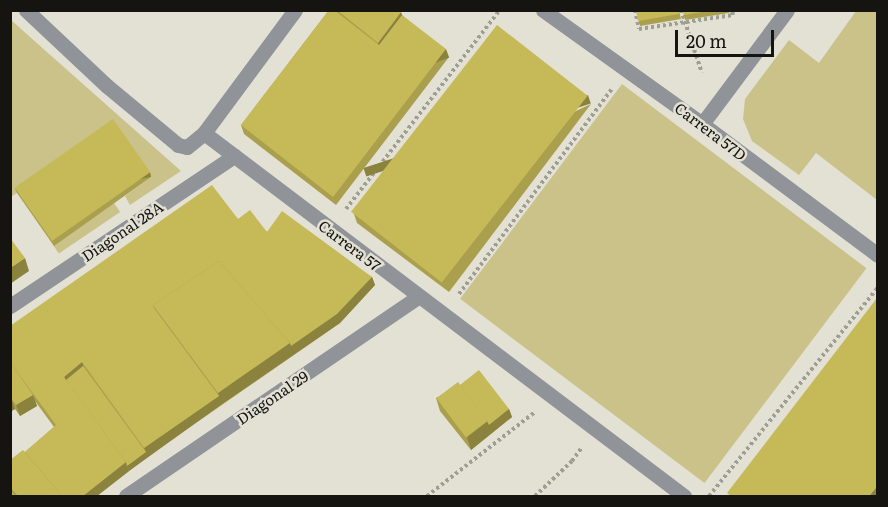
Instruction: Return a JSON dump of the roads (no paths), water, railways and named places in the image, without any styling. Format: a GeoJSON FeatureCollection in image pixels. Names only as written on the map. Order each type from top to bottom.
{"type":"FeatureCollection","features":[{"type":"Feature","properties":{"kind":"street"},"geometry":{"type":"LineString","coordinates":[[26,10],[107,86],[178,145],[187,147],[204,133],[295,10]]}},
{"type":"Feature","properties":{"kind":"street","name":"Carrera 57D"},"geometry":{"type":"LineString","coordinates":[[543,10],[627,69],[878,255]]}},
{"type":"Feature","properties":{"kind":"street"},"geometry":{"type":"LineString","coordinates":[[702,124],[787,10]]}},
{"type":"Feature","properties":{"kind":"street","name":"Carrera 57"},"geometry":{"type":"LineString","coordinates":[[204,133],[684,496]]}},
{"type":"Feature","properties":{"kind":"street","name":"Diagonal 28A"},"geometry":{"type":"LineString","coordinates":[[10,306],[234,156]]}},
{"type":"Feature","properties":{"kind":"street","name":"Diagonal 29"},"geometry":{"type":"LineString","coordinates":[[126,496],[418,297]]}}]}
